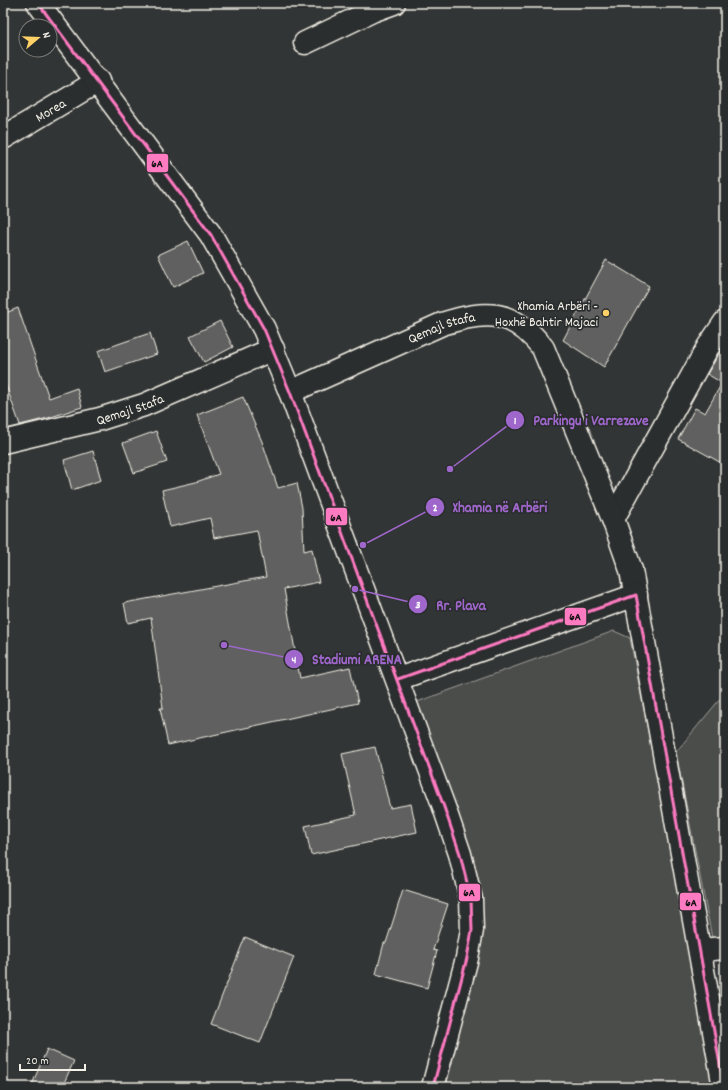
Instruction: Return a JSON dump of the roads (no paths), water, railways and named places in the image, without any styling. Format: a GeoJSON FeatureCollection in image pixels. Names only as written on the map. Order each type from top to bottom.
{"type":"FeatureCollection","features":[{"type":"Feature","properties":{"kind":"street"},"geometry":{"type":"LineString","coordinates":[[38,3],[98,81],[211,235],[253,308],[273,349],[290,392],[398,679],[460,854],[470,899],[472,930],[467,958],[433,1087]]}},
{"type":"Feature","properties":{"kind":"street"},"geometry":{"type":"LineString","coordinates":[[305,43],[372,11],[394,3]]}},
{"type":"Feature","properties":{"kind":"street","name":"Morea"},"geometry":{"type":"LineString","coordinates":[[3,138],[98,81]]}},
{"type":"Feature","properties":{"kind":"street","name":"Qemajl Stafa"},"geometry":{"type":"LineString","coordinates":[[290,392],[442,324],[465,316],[485,314],[503,316],[519,324],[533,335],[543,348],[613,519],[629,563],[724,1087]]}},
{"type":"Feature","properties":{"kind":"street"},"geometry":{"type":"LineString","coordinates":[[613,519],[708,347],[725,322]]}},
{"type":"Feature","properties":{"kind":"street","name":"Qemajl Stafa"},"geometry":{"type":"LineString","coordinates":[[3,442],[100,419],[144,405],[273,349]]}},
{"type":"Feature","properties":{"kind":"street"},"geometry":{"type":"LineString","coordinates":[[398,679],[636,595]]}},
{"type":"Feature","properties":{"kind":"street"},"geometry":{"type":"LineString","coordinates":[[700,950],[725,948]]}},
{"type":"Feature","properties":{"kind":"place","name":"Xhamia Arbëri - Hoxhë Bahtir Majaci"},"geometry":{"type":"Point","coordinates":[606,313]}},
{"type":"Feature","properties":{"kind":"place","name":"Parkingu i Varrezave"},"geometry":{"type":"Point","coordinates":[450,469]}},
{"type":"Feature","properties":{"kind":"place","name":"Xhamia në Arbëri"},"geometry":{"type":"Point","coordinates":[363,545]}},
{"type":"Feature","properties":{"kind":"place","name":"Rr. Plava"},"geometry":{"type":"Point","coordinates":[355,589]}},
{"type":"Feature","properties":{"kind":"place","name":"Stadiumi ARENA"},"geometry":{"type":"Point","coordinates":[224,645]}}]}
